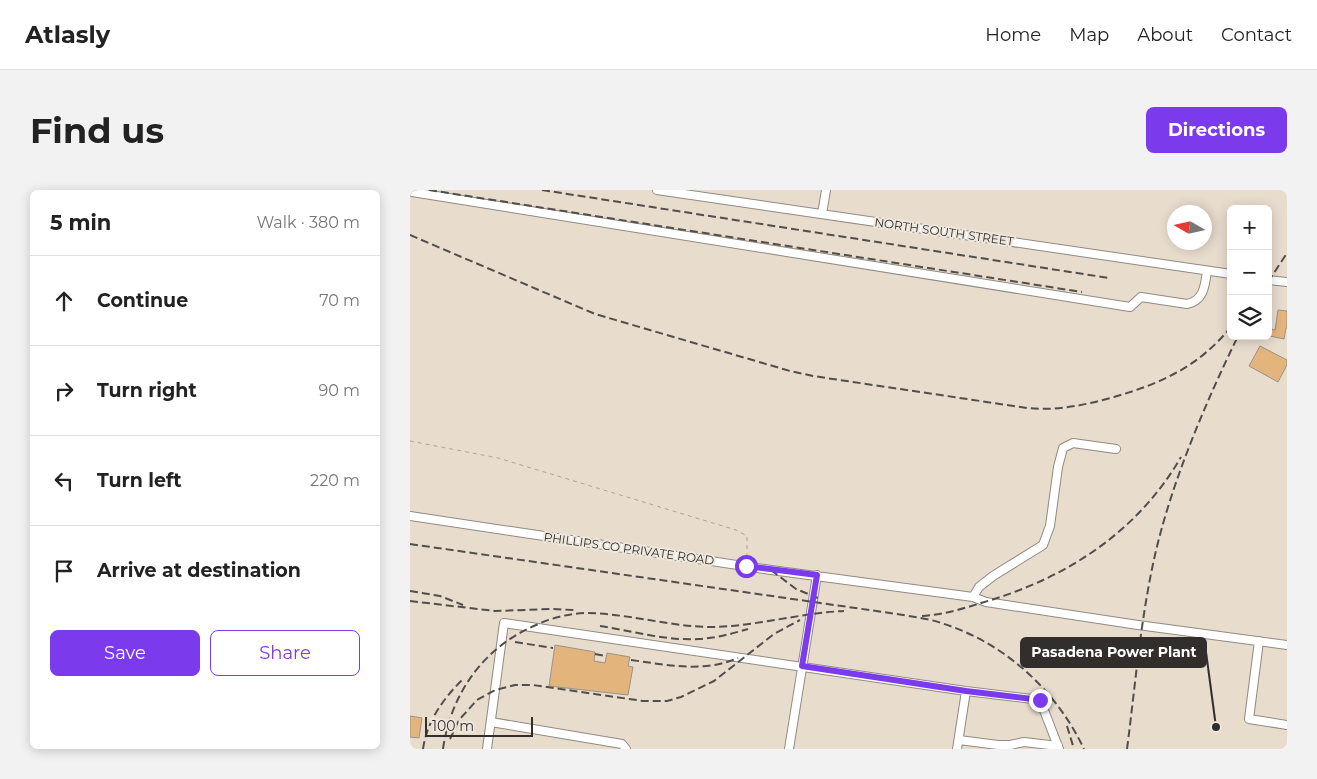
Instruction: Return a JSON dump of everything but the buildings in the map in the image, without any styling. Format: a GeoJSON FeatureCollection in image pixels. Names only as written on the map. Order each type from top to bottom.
{"type":"FeatureCollection","features":[{"type":"Feature","properties":{"kind":"street"},"geometry":{"type":"LineString","coordinates":[[413,190],[412,192],[1130,307],[1141,297],[1187,304],[1192,303],[1198,300],[1204,288],[1207,271]]}},
{"type":"Feature","properties":{"kind":"street","name":"NORTH SOUTH STREET"},"geometry":{"type":"LineString","coordinates":[[657,190],[1227,274]]}},
{"type":"Feature","properties":{"kind":"street"},"geometry":{"type":"LineString","coordinates":[[822,214],[826,190]]}},
{"type":"Feature","properties":{"kind":"street"},"geometry":{"type":"LineString","coordinates":[[1272,280],[1287,282]]}},
{"type":"Feature","properties":{"kind":"street"},"geometry":{"type":"LineString","coordinates":[[973,597],[978,587],[1043,545],[1050,526],[1058,468],[1063,448],[1073,443],[1116,449]]}},
{"type":"Feature","properties":{"kind":"street","name":"PHILLIPS CO PRIVATE ROAD"},"geometry":{"type":"LineString","coordinates":[[410,516],[746,566],[973,597],[986,602],[1287,645]]}},
{"type":"Feature","properties":{"kind":"street"},"geometry":{"type":"LineString","coordinates":[[789,749],[817,575]]}},
{"type":"Feature","properties":{"kind":"street"},"geometry":{"type":"LineString","coordinates":[[487,749],[504,623],[966,691],[1040,700],[1058,747],[1024,742],[998,745],[959,740]]}},
{"type":"Feature","properties":{"kind":"street"},"geometry":{"type":"LineString","coordinates":[[1259,641],[1248,719],[1287,725]]}},
{"type":"Feature","properties":{"kind":"street"},"geometry":{"type":"LineString","coordinates":[[957,749],[966,691]]}},
{"type":"Feature","properties":{"kind":"street"},"geometry":{"type":"LineString","coordinates":[[491,722],[622,744],[626,749]]}},
{"type":"Feature","properties":{"kind":"path"},"geometry":{"type":"LineString","coordinates":[[410,441],[498,458],[736,530],[747,536],[746,566]]}},
{"type":"Feature","properties":{"kind":"shaded area"},"geometry":{"type":"Polygon","coordinates":[[[410,190],[1287,190],[1287,749],[410,749],[410,190]]]}},
{"type":"Feature","properties":{"kind":"railway"},"geometry":{"type":"LineString","coordinates":[[429,190],[1082,292]]}},
{"type":"Feature","properties":{"kind":"railway"},"geometry":{"type":"LineString","coordinates":[[542,190],[1109,278]]}},
{"type":"Feature","properties":{"kind":"railway"},"geometry":{"type":"LineString","coordinates":[[410,235],[595,314],[790,371],[1027,408],[1050,409],[1082,405],[1148,386],[1192,363],[1206,353],[1227,331]]}},
{"type":"Feature","properties":{"kind":"railway"},"geometry":{"type":"LineString","coordinates":[[1272,276],[1287,253]]}},
{"type":"Feature","properties":{"kind":"railway"},"geometry":{"type":"LineString","coordinates":[[1127,749],[1145,610],[1160,535],[1168,506],[1200,419],[1236,340]]}},
{"type":"Feature","properties":{"kind":"railway"},"geometry":{"type":"LineString","coordinates":[[922,616],[959,609],[1012,593],[1042,581],[1070,566],[1121,530],[1163,484],[1181,457]]}},
{"type":"Feature","properties":{"kind":"railway"},"geometry":{"type":"LineString","coordinates":[[410,544],[931,620],[956,628],[979,639],[1001,652],[1022,668],[1057,705],[1072,726],[1084,749]]}},
{"type":"Feature","properties":{"kind":"railway"},"geometry":{"type":"LineString","coordinates":[[771,570],[796,589],[818,598]]}},
{"type":"Feature","properties":{"kind":"railway"},"geometry":{"type":"LineString","coordinates":[[410,591],[440,596],[463,605]]}},
{"type":"Feature","properties":{"kind":"railway"},"geometry":{"type":"LineString","coordinates":[[410,601],[495,611],[574,610]]}},
{"type":"Feature","properties":{"kind":"railway"},"geometry":{"type":"LineString","coordinates":[[443,749],[447,728],[454,709],[462,691],[473,674],[486,659],[517,634],[547,620],[584,613],[708,627],[742,625],[810,614],[844,611]]}},
{"type":"Feature","properties":{"kind":"railway"},"geometry":{"type":"LineString","coordinates":[[450,739],[459,720],[477,700],[495,690],[515,685],[533,685],[643,701],[667,701],[681,697],[714,681],[774,634],[800,620]]}},
{"type":"Feature","properties":{"kind":"railway"},"geometry":{"type":"LineString","coordinates":[[600,626],[662,637],[687,639],[717,637],[748,629]]}},
{"type":"Feature","properties":{"kind":"railway"},"geometry":{"type":"LineString","coordinates":[[515,642],[553,648]]}},
{"type":"Feature","properties":{"kind":"railway"},"geometry":{"type":"LineString","coordinates":[[595,654],[606,656]]}},
{"type":"Feature","properties":{"kind":"railway"},"geometry":{"type":"LineString","coordinates":[[631,660],[672,666],[699,667],[725,663],[738,658]]}},
{"type":"Feature","properties":{"kind":"railway"},"geometry":{"type":"LineString","coordinates":[[423,749],[428,729],[437,711],[463,679]]}},
{"type":"Feature","properties":{"kind":"railway"},"geometry":{"type":"LineString","coordinates":[[1067,726],[1074,749]]}},
{"type":"Feature","properties":{"kind":"place","name":"Pasadena Power Plant"},"geometry":{"type":"Point","coordinates":[1216,727]}},
{"type":"Feature","properties":{"kind":"route"},"geometry":{"type":"LineString","coordinates":[[746,566],[817,575],[802,666],[966,691],[1040,700]]}}]}
